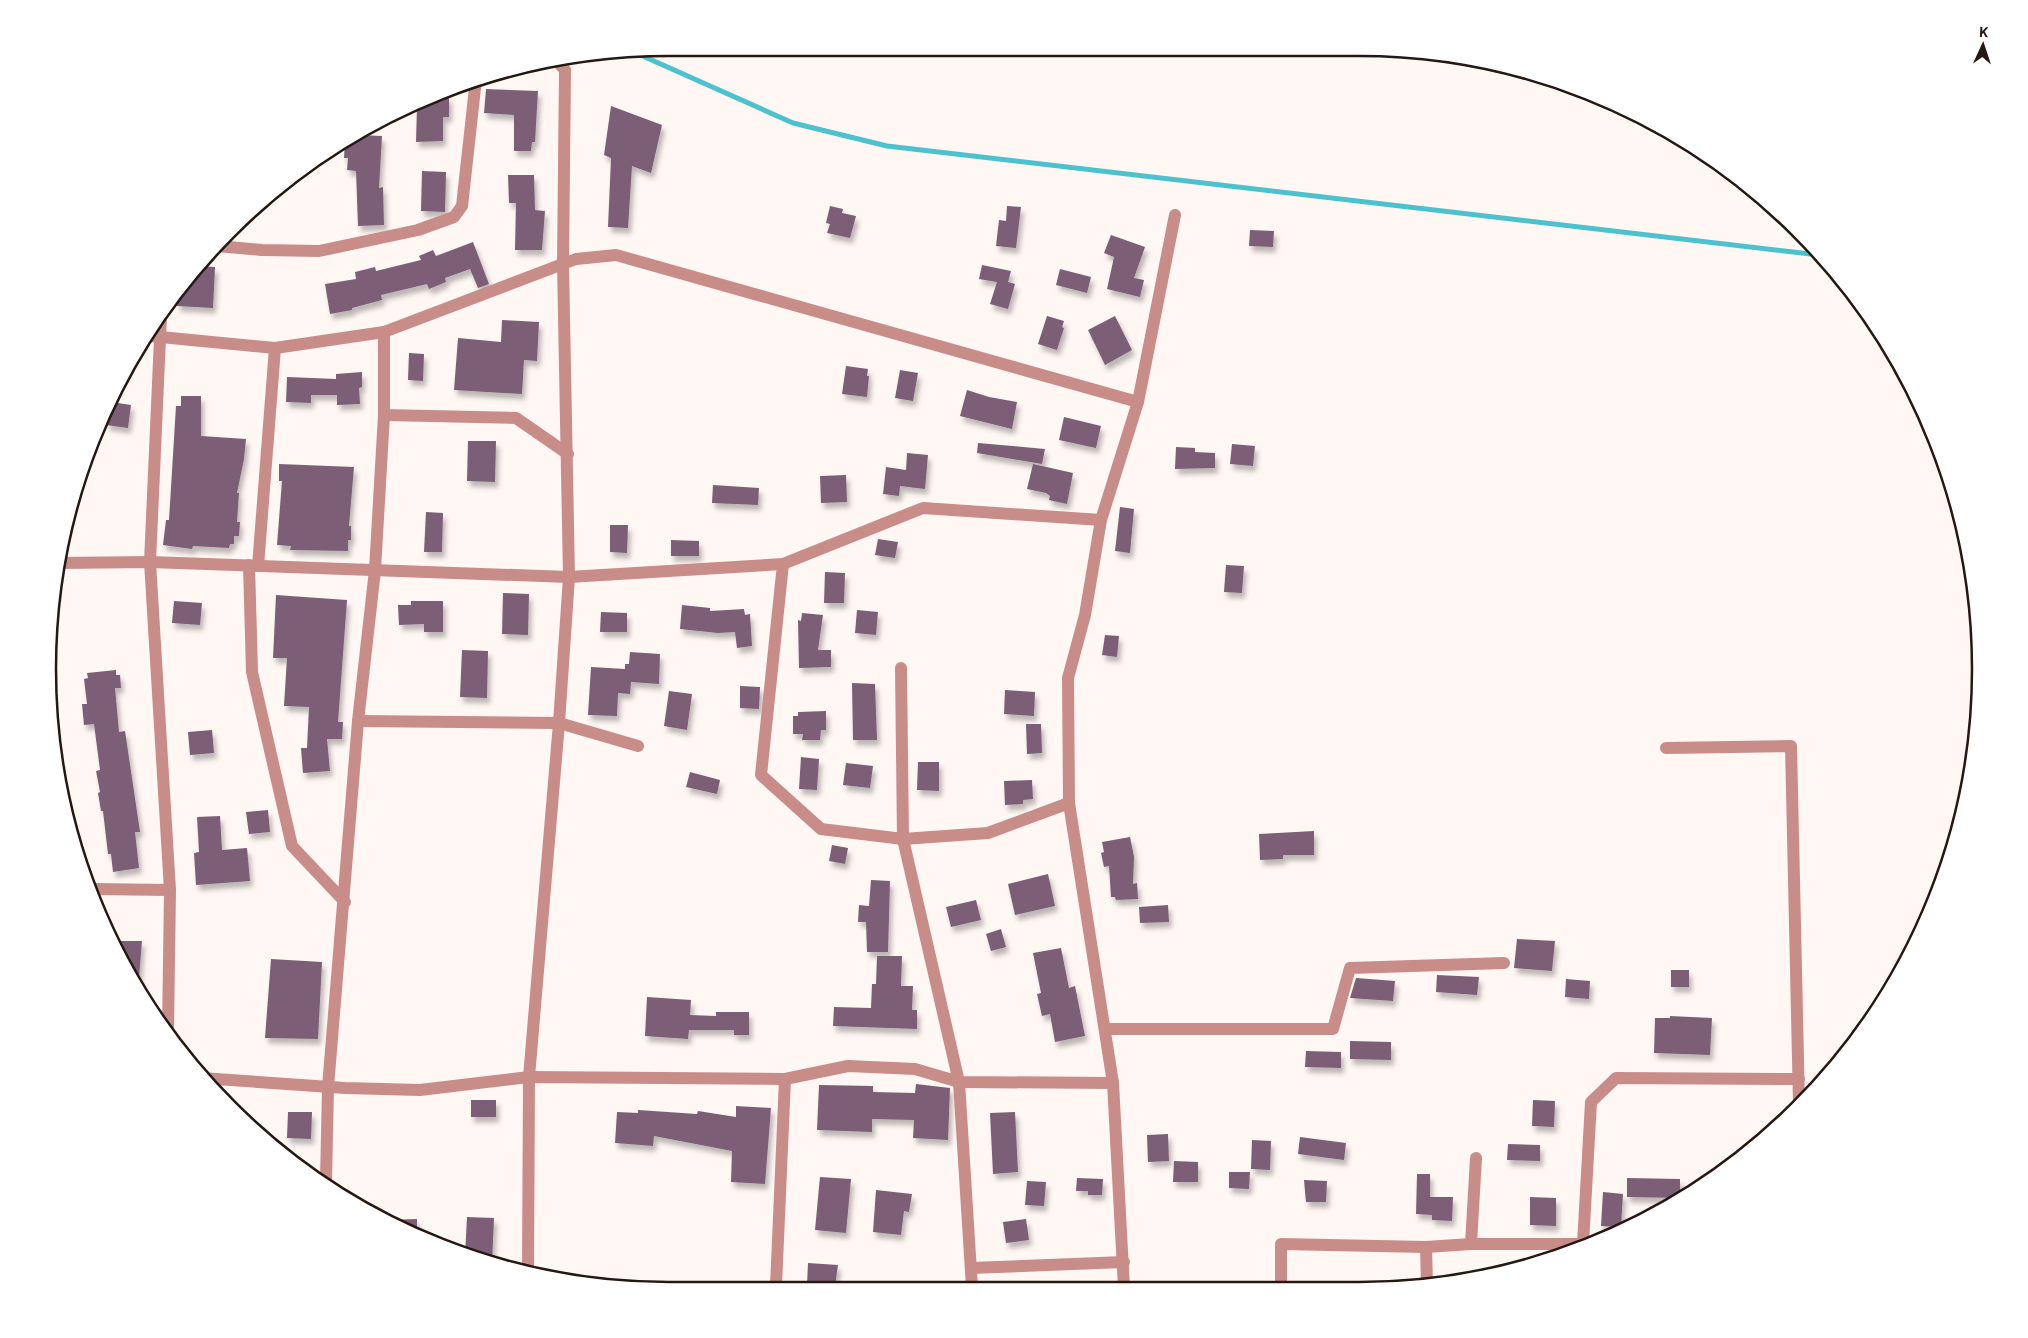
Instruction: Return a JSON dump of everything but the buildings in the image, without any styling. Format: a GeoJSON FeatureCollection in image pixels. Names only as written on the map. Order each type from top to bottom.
{"type":"FeatureCollection","features":[{"type":"Feature","properties":{"kind":"street"},"geometry":{"type":"LineString","coordinates":[[528,1265],[529,1077],[559,723],[569,577],[563,264],[565,70],[561,66]]}},
{"type":"Feature","properties":{"kind":"street"},"geometry":{"type":"LineString","coordinates":[[226,247],[319,252],[418,230],[454,217],[462,206],[475,88]]}},
{"type":"Feature","properties":{"kind":"street"},"geometry":{"type":"LineString","coordinates":[[1124,1282],[1114,1083],[1069,803],[1068,678],[1084,615],[1101,520],[1138,402],[1175,215]]}},
{"type":"Feature","properties":{"kind":"street"},"geometry":{"type":"LineString","coordinates":[[168,1021],[170,890],[150,562],[155,337],[275,348],[384,332],[576,259],[616,256],[1138,402]]}},
{"type":"Feature","properties":{"kind":"street"},"geometry":{"type":"LineString","coordinates":[[326,1176],[328,1087],[345,902],[358,721],[375,570],[384,415],[384,332]]}},
{"type":"Feature","properties":{"kind":"street"},"geometry":{"type":"LineString","coordinates":[[275,348],[254,565],[252,672],[292,846],[345,902]]}},
{"type":"Feature","properties":{"kind":"street"},"geometry":{"type":"LineString","coordinates":[[384,415],[516,418],[568,454]]}},
{"type":"Feature","properties":{"kind":"street"},"geometry":{"type":"LineString","coordinates":[[66,563],[150,562],[569,577],[783,564],[924,508],[1101,520]]}},
{"type":"Feature","properties":{"kind":"street"},"geometry":{"type":"LineString","coordinates":[[783,564],[761,775],[820,829],[903,840],[988,833],[1069,803]]}},
{"type":"Feature","properties":{"kind":"street"},"geometry":{"type":"LineString","coordinates":[[902,668],[903,840],[959,1082],[972,1282]]}},
{"type":"Feature","properties":{"kind":"street"},"geometry":{"type":"LineString","coordinates":[[358,721],[559,723],[638,746]]}},
{"type":"Feature","properties":{"kind":"street"},"geometry":{"type":"LineString","coordinates":[[1666,748],[1791,746],[1799,1095]]}},
{"type":"Feature","properties":{"kind":"street"},"geometry":{"type":"LineString","coordinates":[[98,889],[170,890]]}},
{"type":"Feature","properties":{"kind":"street"},"geometry":{"type":"LineString","coordinates":[[1105,1029],[1333,1029],[1350,968],[1504,963]]}},
{"type":"Feature","properties":{"kind":"street"},"geometry":{"type":"LineString","coordinates":[[214,1079],[328,1087],[420,1090],[529,1077],[785,1079],[848,1066],[916,1069],[959,1082],[1114,1083]]}},
{"type":"Feature","properties":{"kind":"street"},"geometry":{"type":"LineString","coordinates":[[1585,1238],[1591,1102],[1616,1078],[1799,1079]]}},
{"type":"Feature","properties":{"kind":"street"},"geometry":{"type":"LineString","coordinates":[[776,1282],[785,1079]]}},
{"type":"Feature","properties":{"kind":"street"},"geometry":{"type":"LineString","coordinates":[[1471,1244],[1476,1158]]}},
{"type":"Feature","properties":{"kind":"street"},"geometry":{"type":"LineString","coordinates":[[1281,1282],[1280,1244],[1426,1247],[1471,1244],[1569,1244]]}},
{"type":"Feature","properties":{"kind":"street"},"geometry":{"type":"LineString","coordinates":[[1426,1247],[1427,1278]]}},
{"type":"Feature","properties":{"kind":"street"},"geometry":{"type":"LineString","coordinates":[[971,1268],[1124,1262]]}},
{"type":"Feature","properties":{"kind":"waterway"},"geometry":{"type":"LineString","coordinates":[[645,57],[793,123],[887,146],[1809,254]]}}]}
